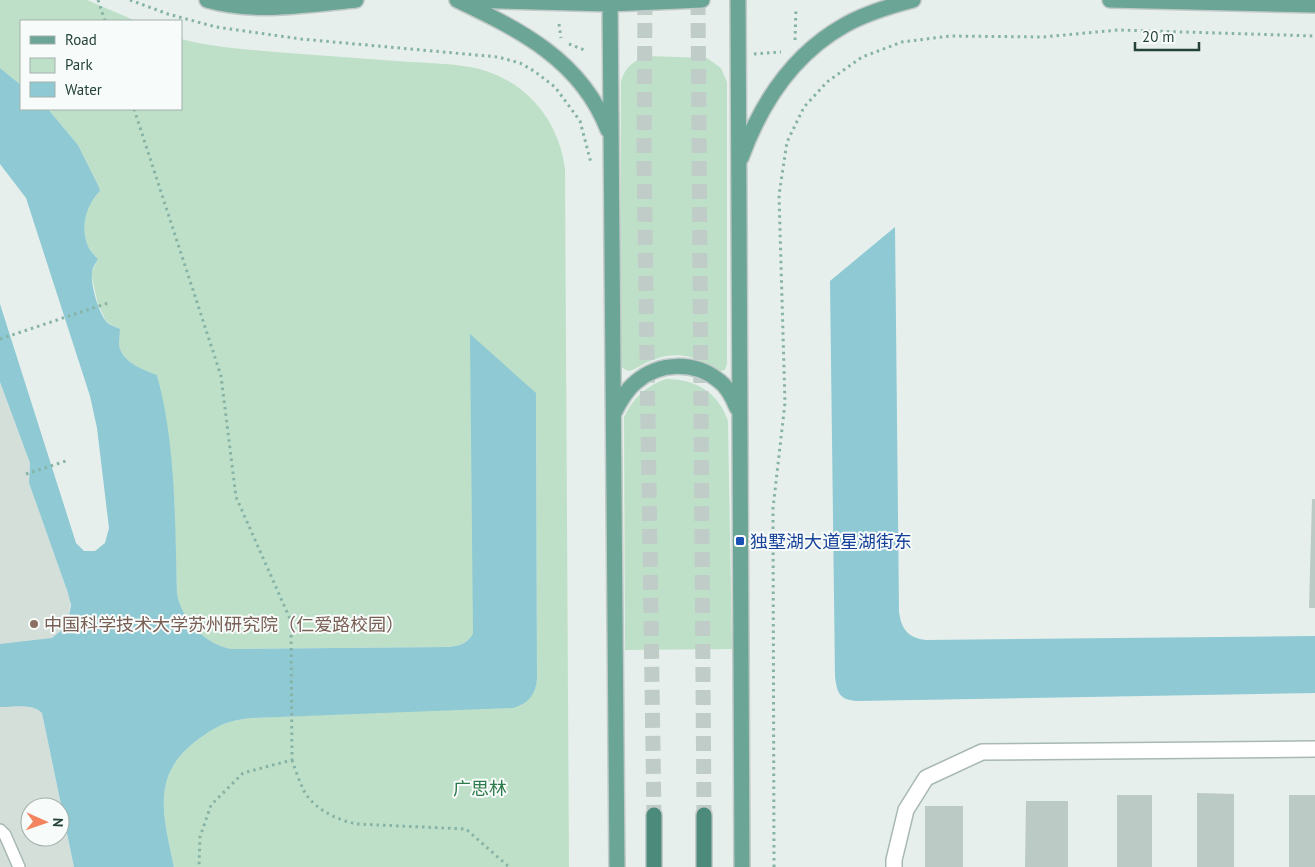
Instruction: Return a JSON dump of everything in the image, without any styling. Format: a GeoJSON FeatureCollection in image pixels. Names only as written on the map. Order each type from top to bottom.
{"type":"FeatureCollection","features":[{"type":"Feature","properties":{"kind":"highway"},"geometry":{"type":"LineString","coordinates":[[654,815],[654,867]]}},
{"type":"Feature","properties":{"kind":"highway"},"geometry":{"type":"LineString","coordinates":[[704,815],[704,867]]}},
{"type":"Feature","properties":{"kind":"main road"},"geometry":{"type":"LineString","coordinates":[[207,0],[236,6],[291,7],[356,0]]}},
{"type":"Feature","properties":{"kind":"main road"},"geometry":{"type":"LineString","coordinates":[[456,0],[505,23],[551,53],[568,67],[585,88],[601,113],[611,143]]}},
{"type":"Feature","properties":{"kind":"main road"},"geometry":{"type":"LineString","coordinates":[[468,0],[610,2],[702,0]]}},
{"type":"Feature","properties":{"kind":"main road"},"geometry":{"type":"LineString","coordinates":[[738,0],[737,169],[742,867]]}},
{"type":"Feature","properties":{"kind":"main road"},"geometry":{"type":"LineString","coordinates":[[737,169],[751,132],[764,106],[776,87],[801,58],[846,24],[877,10],[913,0]]}},
{"type":"Feature","properties":{"kind":"main road"},"geometry":{"type":"LineString","coordinates":[[1110,0],[1315,5]]}},
{"type":"Feature","properties":{"kind":"main road"},"geometry":{"type":"LineString","coordinates":[[610,2],[617,867]]}},
{"type":"Feature","properties":{"kind":"main road"},"geometry":{"type":"LineString","coordinates":[[613,413],[623,395],[636,382],[652,372],[670,366],[685,366],[703,371],[719,380],[731,395],[739,412]]}},
{"type":"Feature","properties":{"kind":"street"},"geometry":{"type":"LineString","coordinates":[[894,867],[906,810],[926,778],[982,752],[1315,749]]}},
{"type":"Feature","properties":{"kind":"lane"},"geometry":{"type":"LineString","coordinates":[[0,830],[5,835],[19,867]]}},
{"type":"Feature","properties":{"kind":"path"},"geometry":{"type":"LineString","coordinates":[[98,0],[105,20]]}},
{"type":"Feature","properties":{"kind":"path"},"geometry":{"type":"LineString","coordinates":[[130,0],[168,14],[216,27],[301,39],[498,57],[520,63],[555,87],[580,121],[592,172]]}},
{"type":"Feature","properties":{"kind":"path"},"geometry":{"type":"LineString","coordinates":[[795,43],[796,8]]}},
{"type":"Feature","properties":{"kind":"path"},"geometry":{"type":"LineString","coordinates":[[559,24],[561,41],[587,50]]}},
{"type":"Feature","properties":{"kind":"path"},"geometry":{"type":"LineString","coordinates":[[774,867],[773,508],[784,403],[779,195],[787,142],[804,107],[827,82],[862,57],[902,42],[950,36],[1043,37],[1118,30],[1315,36]]}},
{"type":"Feature","properties":{"kind":"path"},"geometry":{"type":"LineString","coordinates":[[752,54],[786,52]]}},
{"type":"Feature","properties":{"kind":"path"},"geometry":{"type":"LineString","coordinates":[[134,110],[221,376],[236,497],[291,622],[292,760],[304,791],[322,810],[343,821],[357,824],[466,829],[509,867]]}},
{"type":"Feature","properties":{"kind":"path"},"geometry":{"type":"LineString","coordinates":[[0,339],[62,320],[108,303]]}},
{"type":"Feature","properties":{"kind":"path"},"geometry":{"type":"LineString","coordinates":[[26,474],[66,461]]}},
{"type":"Feature","properties":{"kind":"path"},"geometry":{"type":"LineString","coordinates":[[199,867],[200,837],[211,805],[243,773],[292,760]]}},
{"type":"Feature","properties":{"kind":"shaded area","name":"中国科学技术大学苏州研究院（仁爱路校园）"},"geometry":{"type":"Polygon","coordinates":[[[0,382],[30,463],[29,483],[70,598],[69,622],[43,718],[59,797],[20,797],[20,847],[70,847],[74,867],[0,867],[0,382]]]}},
{"type":"Feature","properties":{"kind":"green space"},"geometry":{"type":"Polygon","coordinates":[[[0,0],[87,0],[134,20],[20,20],[20,84],[0,68],[0,0]]]}},
{"type":"Feature","properties":{"kind":"green space","name":"广思林"},"geometry":{"type":"Polygon","coordinates":[[[182,39],[239,49],[452,65],[483,70],[499,76],[528,95],[549,121],[562,152],[565,169],[569,867],[174,867],[164,812],[164,795],[167,779],[174,764],[186,750],[215,728],[232,721],[252,718],[520,706],[527,701],[532,694],[537,679],[536,393],[473,633],[466,642],[448,647],[231,649],[212,642],[189,622],[177,594],[174,496],[161,392],[157,376],[134,365],[124,356],[119,345],[120,329],[106,321],[98,304],[91,274],[98,259],[88,246],[85,224],[91,203],[100,191],[78,145],[49,110],[182,110],[182,39]]]}},
{"type":"Feature","properties":{"kind":"green space"},"geometry":{"type":"Polygon","coordinates":[[[648,56],[707,58],[721,68],[727,82],[727,364],[725,370],[720,371],[694,358],[678,355],[647,362],[628,371],[621,367],[620,364],[621,81],[631,65],[648,56]]]}},
{"type":"Feature","properties":{"kind":"green space"},"geometry":{"type":"Polygon","coordinates":[[[666,379],[687,381],[704,389],[718,402],[728,421],[732,649],[625,650],[624,417],[641,393],[652,385],[666,379]]]}},
{"type":"Feature","properties":{"kind":"water"},"geometry":{"type":"Polygon","coordinates":[[[0,68],[20,84],[20,110],[49,110],[78,145],[99,187],[100,191],[91,203],[85,224],[88,246],[98,259],[92,271],[94,292],[106,321],[120,329],[119,345],[124,356],[146,371],[157,375],[168,428],[171,456],[175,512],[177,594],[189,622],[212,642],[221,646],[231,649],[448,647],[459,645],[469,640],[473,633],[470,334],[536,393],[537,679],[535,689],[530,698],[523,704],[513,708],[252,718],[226,723],[203,736],[186,750],[174,764],[167,779],[164,795],[164,812],[174,867],[74,867],[70,847],[70,797],[59,797],[42,713],[28,707],[0,707],[0,644],[52,638],[67,626],[71,605],[29,483],[30,463],[0,382],[0,304],[76,543],[84,551],[95,551],[105,543],[109,528],[97,428],[90,396],[26,198],[0,164],[0,68]]]}},
{"type":"Feature","properties":{"kind":"water"},"geometry":{"type":"Polygon","coordinates":[[[895,227],[899,611],[906,631],[914,637],[926,640],[1315,636],[1315,693],[856,701],[842,697],[838,691],[835,676],[830,281],[895,227]]]}},
{"type":"Feature","properties":{"kind":"building"},"geometry":{"type":"Polygon","coordinates":[[[1312,499],[1315,499],[1315,608],[1309,608],[1312,499]]]}},
{"type":"Feature","properties":{"kind":"building"},"geometry":{"type":"Polygon","coordinates":[[[1197,793],[1234,794],[1234,867],[1197,867],[1197,793]]]}},
{"type":"Feature","properties":{"kind":"building"},"geometry":{"type":"Polygon","coordinates":[[[1117,795],[1152,795],[1152,867],[1117,867],[1117,795]]]}},
{"type":"Feature","properties":{"kind":"building"},"geometry":{"type":"Polygon","coordinates":[[[1289,795],[1315,795],[1315,867],[1289,867],[1289,795]]]}},
{"type":"Feature","properties":{"kind":"building"},"geometry":{"type":"Polygon","coordinates":[[[1026,801],[1068,801],[1068,867],[1025,867],[1026,801]]]}},
{"type":"Feature","properties":{"kind":"building"},"geometry":{"type":"Polygon","coordinates":[[[925,806],[963,806],[963,867],[925,867],[925,806]]]}},
{"type":"Feature","properties":{"kind":"tunnel"},"geometry":{"type":"LineString","coordinates":[[645,0],[644,159],[654,815]]}},
{"type":"Feature","properties":{"kind":"tunnel"},"geometry":{"type":"LineString","coordinates":[[698,0],[704,815]]}},
{"type":"Feature","properties":{"kind":"place","name":"独墅湖大道星湖街东"},"geometry":{"type":"Point","coordinates":[740,541]}},
{"type":"Feature","properties":{"kind":"place","name":"中国科学技术大学苏州研究院（仁爱路校园）"},"geometry":{"type":"Point","coordinates":[34,624]}}]}
